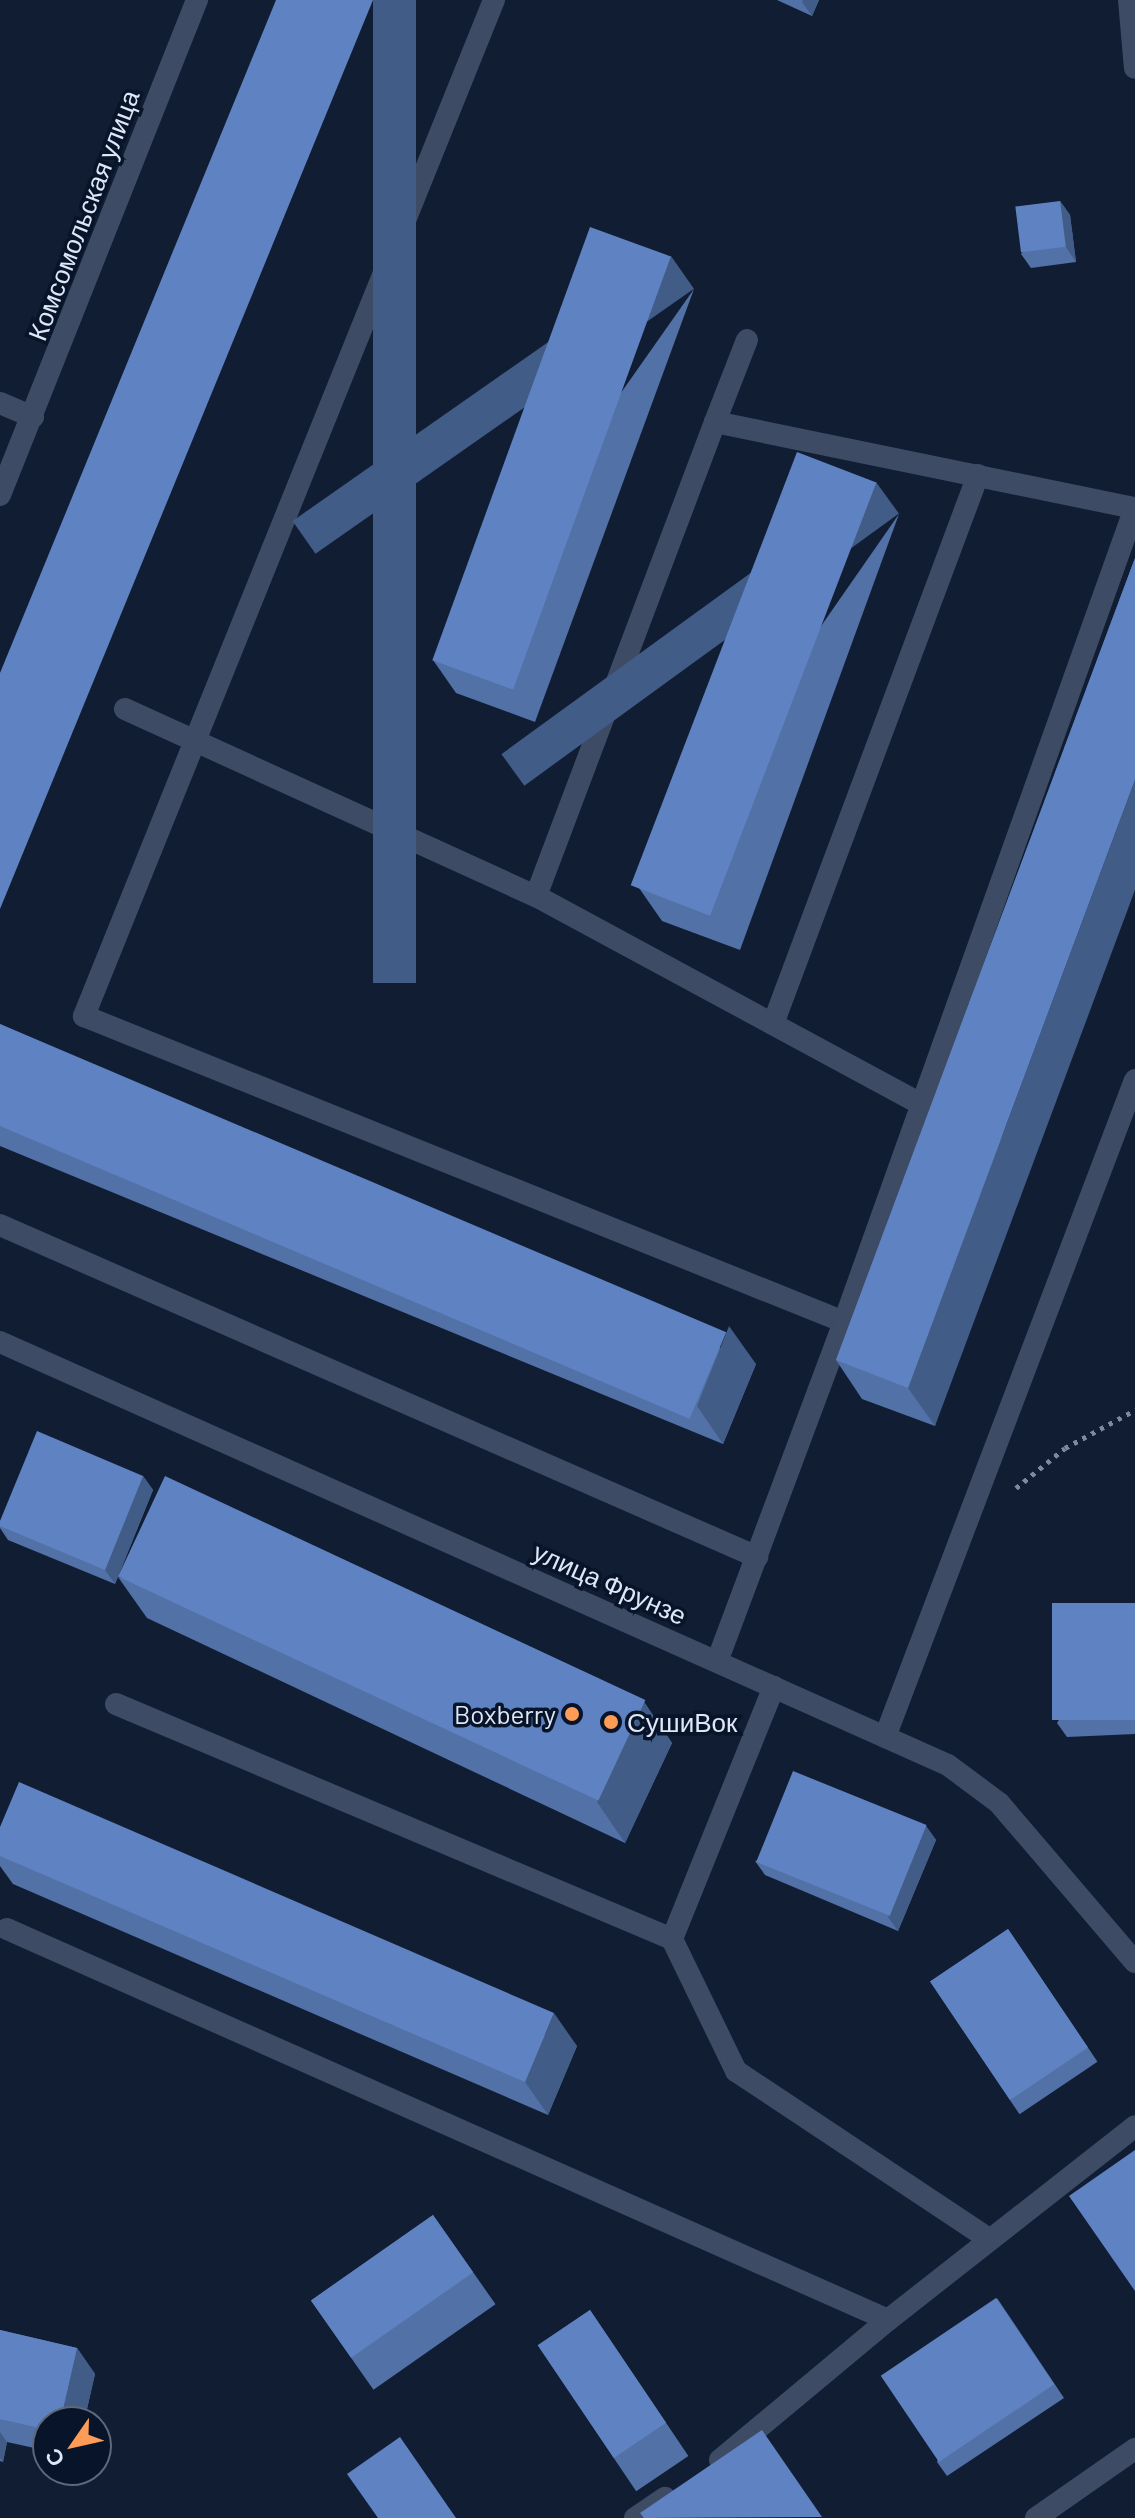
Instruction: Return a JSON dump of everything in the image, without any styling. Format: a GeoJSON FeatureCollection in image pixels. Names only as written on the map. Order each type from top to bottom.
{"type":"FeatureCollection","features":[{"type":"Feature","properties":{"kind":"street","name":"Комсомольская улица"},"geometry":{"type":"LineString","coordinates":[[0,495],[197,0]]}},
{"type":"Feature","properties":{"kind":"street"},"geometry":{"type":"LineString","coordinates":[[494,0],[84,1016],[844,1322]]}},
{"type":"Feature","properties":{"kind":"street"},"geometry":{"type":"LineString","coordinates":[[1129,0],[1135,68]]}},
{"type":"Feature","properties":{"kind":"street"},"geometry":{"type":"LineString","coordinates":[[536,896],[747,340]]}},
{"type":"Feature","properties":{"kind":"street"},"geometry":{"type":"LineString","coordinates":[[0,403],[33,417]]}},
{"type":"Feature","properties":{"kind":"street"},"geometry":{"type":"LineString","coordinates":[[715,422],[1135,508],[844,1322],[717,1661]]}},
{"type":"Feature","properties":{"kind":"street"},"geometry":{"type":"LineString","coordinates":[[773,1024],[978,475]]}},
{"type":"Feature","properties":{"kind":"street"},"geometry":{"type":"LineString","coordinates":[[125,709],[197,738],[536,896],[922,1105]]}},
{"type":"Feature","properties":{"kind":"street"},"geometry":{"type":"LineString","coordinates":[[885,1737],[1135,1080]]}},
{"type":"Feature","properties":{"kind":"street"},"geometry":{"type":"LineString","coordinates":[[0,1225],[757,1557]]}},
{"type":"Feature","properties":{"kind":"street","name":"улица Фрунзе"},"geometry":{"type":"LineString","coordinates":[[0,1342],[948,1765],[999,1803],[1135,1962]]}},
{"type":"Feature","properties":{"kind":"street"},"geometry":{"type":"LineString","coordinates":[[672,1939],[774,1687]]}},
{"type":"Feature","properties":{"kind":"street"},"geometry":{"type":"LineString","coordinates":[[116,1704],[672,1939],[736,2071],[990,2240]]}},
{"type":"Feature","properties":{"kind":"street"},"geometry":{"type":"LineString","coordinates":[[7,1929],[888,2320]]}},
{"type":"Feature","properties":{"kind":"street"},"geometry":{"type":"LineString","coordinates":[[635,2518],[694,2477],[1135,2126]]}},
{"type":"Feature","properties":{"kind":"street"},"geometry":{"type":"LineString","coordinates":[[1036,2518],[1135,2449]]}},
{"type":"Feature","properties":{"kind":"path"},"geometry":{"type":"LineString","coordinates":[[1007,1494],[1065,1448],[1135,1410]]}},
{"type":"Feature","properties":{"kind":"building"},"geometry":{"type":"Polygon","coordinates":[[[276,0],[373,0],[0,909],[0,673],[276,0]]]}},
{"type":"Feature","properties":{"kind":"building"},"geometry":{"type":"Polygon","coordinates":[[[1060,201],[1066,247],[1021,252],[1015,206],[1060,201]]]}},
{"type":"Feature","properties":{"kind":"building"},"geometry":{"type":"Polygon","coordinates":[[[590,227],[671,256],[513,690],[432,660],[590,227]]]}},
{"type":"Feature","properties":{"kind":"building"},"geometry":{"type":"Polygon","coordinates":[[[797,452],[876,482],[710,916],[631,885],[797,452]]]}},
{"type":"Feature","properties":{"kind":"building"},"geometry":{"type":"Polygon","coordinates":[[[1135,558],[1135,780],[908,1388],[836,1360],[1135,558]]]}},
{"type":"Feature","properties":{"kind":"building"},"geometry":{"type":"Polygon","coordinates":[[[0,1024],[726,1332],[690,1419],[0,1126],[0,1024]]]}},
{"type":"Feature","properties":{"kind":"building"},"geometry":{"type":"Polygon","coordinates":[[[37,1431],[143,1476],[105,1570],[0,1526],[37,1431]]]}},
{"type":"Feature","properties":{"kind":"building"},"geometry":{"type":"Polygon","coordinates":[[[165,1476],[645,1700],[598,1801],[118,1577],[165,1476]]]}},
{"type":"Feature","properties":{"kind":"building"},"geometry":{"type":"Polygon","coordinates":[[[1052,1603],[1135,1603],[1135,1720],[1052,1720],[1052,1603]]]}},
{"type":"Feature","properties":{"kind":"building"},"geometry":{"type":"Polygon","coordinates":[[[793,1771],[927,1825],[890,1916],[756,1862],[793,1771]]]}},
{"type":"Feature","properties":{"kind":"building"},"geometry":{"type":"Polygon","coordinates":[[[19,1782],[554,2013],[525,2082],[0,1856],[0,1827],[19,1782]]]}},
{"type":"Feature","properties":{"kind":"building"},"geometry":{"type":"Polygon","coordinates":[[[1008,1929],[1088,2048],[1010,2100],[930,1982],[1008,1929]]]}},
{"type":"Feature","properties":{"kind":"building"},"geometry":{"type":"Polygon","coordinates":[[[1135,2150],[1135,2291],[1069,2196],[1135,2150]]]}},
{"type":"Feature","properties":{"kind":"building"},"geometry":{"type":"Polygon","coordinates":[[[433,2215],[473,2272],[351,2358],[311,2300],[433,2215]]]}},
{"type":"Feature","properties":{"kind":"building"},"geometry":{"type":"Polygon","coordinates":[[[996,2298],[1054,2384],[939,2462],[881,2376],[996,2298]]]}},
{"type":"Feature","properties":{"kind":"building"},"geometry":{"type":"Polygon","coordinates":[[[590,2310],[666,2423],[614,2458],[538,2345],[590,2310]]]}},
{"type":"Feature","properties":{"kind":"building"},"geometry":{"type":"Polygon","coordinates":[[[0,2330],[77,2348],[64,2406],[32,2406],[32,2426],[0,2419],[0,2330]]]}},
{"type":"Feature","properties":{"kind":"building"},"geometry":{"type":"Polygon","coordinates":[[[762,2430],[822,2517],[644,2518],[640,2513],[762,2430]]]}},
{"type":"Feature","properties":{"kind":"building"},"geometry":{"type":"Polygon","coordinates":[[[400,2437],[456,2518],[378,2518],[347,2474],[400,2437]]]}},
{"type":"Feature","properties":{"kind":"place","name":"Boxberry"},"geometry":{"type":"Point","coordinates":[572,1714]}},
{"type":"Feature","properties":{"kind":"place","name":"СушиВок"},"geometry":{"type":"Point","coordinates":[611,1722]}}]}
